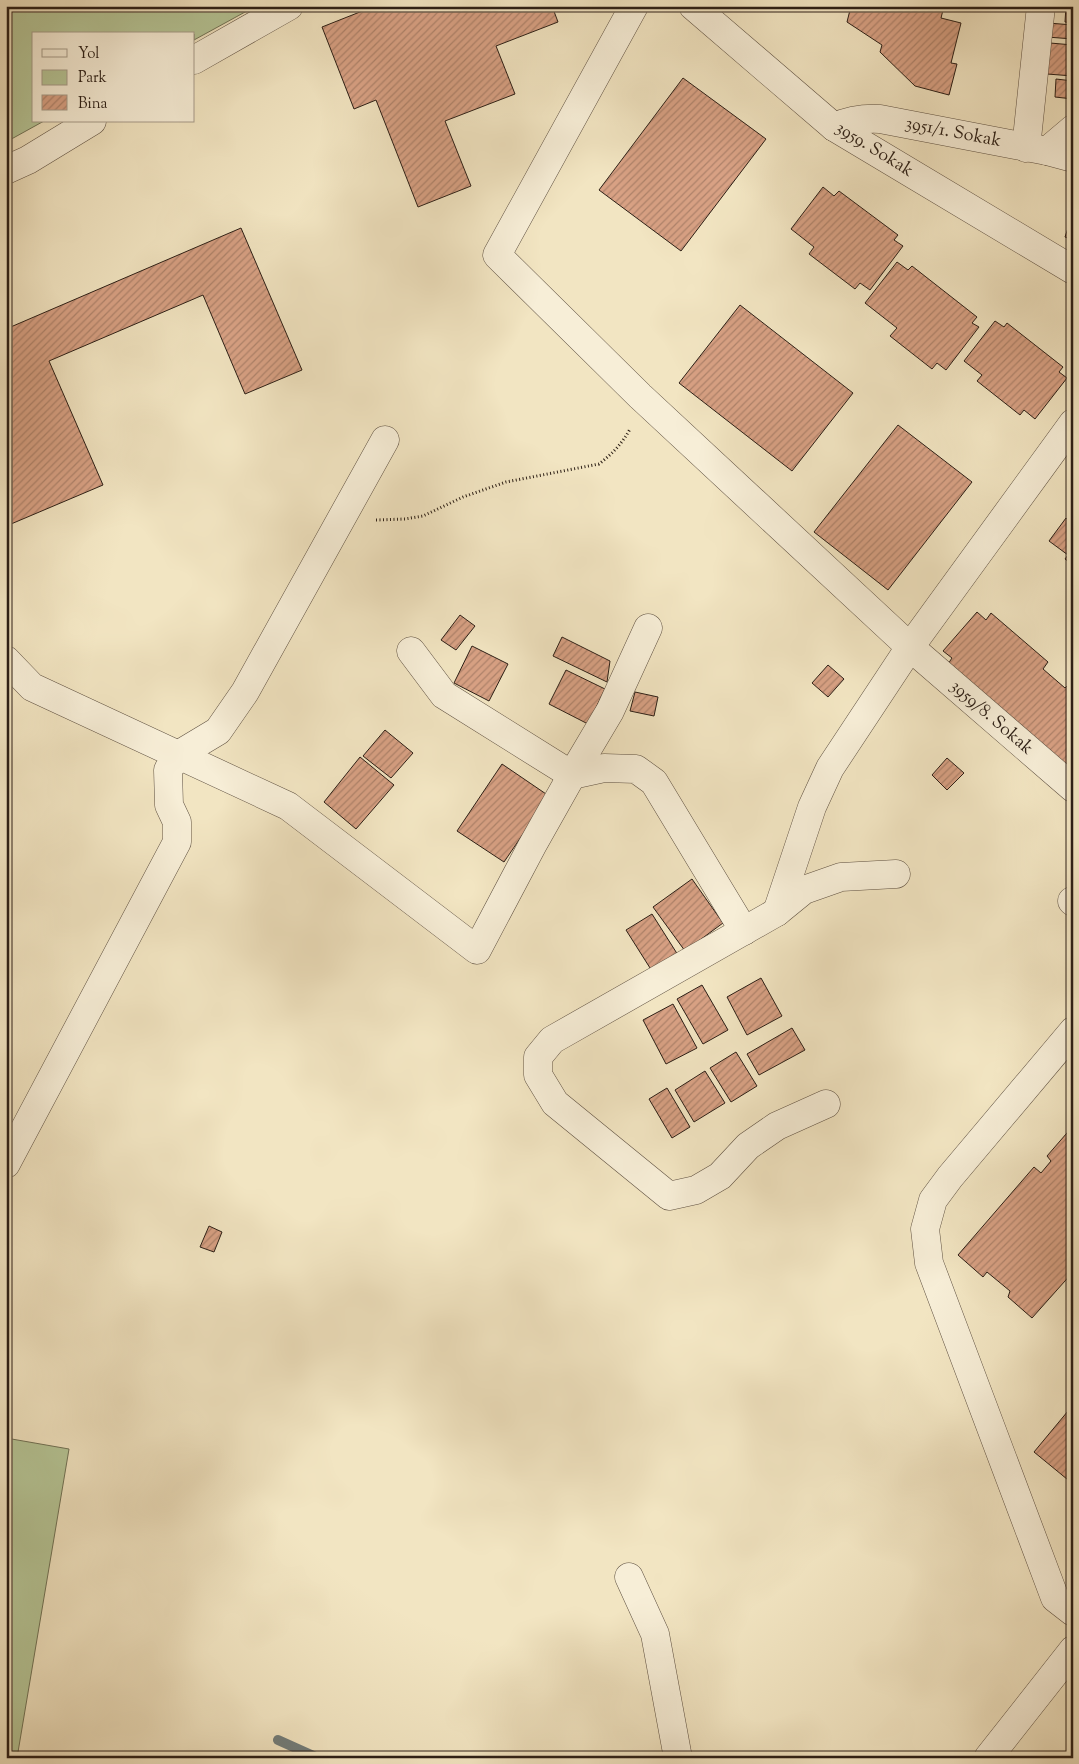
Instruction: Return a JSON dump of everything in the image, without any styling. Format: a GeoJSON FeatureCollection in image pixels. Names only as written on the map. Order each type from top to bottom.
{"type":"FeatureCollection","features":[{"type":"Feature","properties":{"kind":"street"},"geometry":{"type":"LineString","coordinates":[[195,59],[289,6]]}},
{"type":"Feature","properties":{"kind":"street","name":"3959/8. Sokak"},"geometry":{"type":"LineString","coordinates":[[634,6],[497,255],[640,396],[910,647],[1073,788]]}},
{"type":"Feature","properties":{"kind":"street","name":"3959. Sokak"},"geometry":{"type":"LineString","coordinates":[[693,6],[834,127],[1073,270]]}},
{"type":"Feature","properties":{"kind":"street"},"geometry":{"type":"LineString","coordinates":[[1041,6],[1049,152]]}},
{"type":"Feature","properties":{"kind":"street","name":"3951/1. Sokak"},"geometry":{"type":"LineString","coordinates":[[834,127],[848,121],[863,118],[880,119],[1049,152]]}},
{"type":"Feature","properties":{"kind":"street"},"geometry":{"type":"LineString","coordinates":[[6,170],[28,160],[90,122]]}},
{"type":"Feature","properties":{"kind":"street"},"geometry":{"type":"LineString","coordinates":[[1049,152],[1073,129]]}},
{"type":"Feature","properties":{"kind":"street"},"geometry":{"type":"LineString","coordinates":[[777,912],[812,807],[830,768],[910,647],[1073,423]]}},
{"type":"Feature","properties":{"kind":"street"},"geometry":{"type":"LineString","coordinates":[[6,1164],[177,842],[177,822],[169,805],[168,770],[178,755],[218,731],[245,692],[341,516],[385,440]]}},
{"type":"Feature","properties":{"kind":"street"},"geometry":{"type":"LineString","coordinates":[[6,660],[32,688],[288,806],[477,950],[532,846],[610,711],[648,628]]}},
{"type":"Feature","properties":{"kind":"street"},"geometry":{"type":"LineString","coordinates":[[411,651],[444,695],[572,775],[604,768],[636,769],[654,782],[744,931]]}},
{"type":"Feature","properties":{"kind":"street"},"geometry":{"type":"LineString","coordinates":[[826,1104],[777,1126],[748,1146],[720,1176],[696,1190],[669,1196],[555,1102],[538,1075],[538,1057],[552,1040],[777,912],[804,890],[841,877],[896,874]]}},
{"type":"Feature","properties":{"kind":"street"},"geometry":{"type":"LineString","coordinates":[[1073,1032],[950,1177],[934,1200],[925,1229],[929,1264],[1055,1598],[1073,1612]]}},
{"type":"Feature","properties":{"kind":"street"},"geometry":{"type":"LineString","coordinates":[[629,1577],[656,1634],[678,1758]]}},
{"type":"Feature","properties":{"kind":"street"},"geometry":{"type":"LineString","coordinates":[[988,1758],[1073,1650]]}},
{"type":"Feature","properties":{"kind":"path"},"geometry":{"type":"LineString","coordinates":[[341,516],[364,520],[388,521],[423,516],[463,497],[506,482],[600,464],[612,454],[628,433],[633,423],[640,396]]}},
{"type":"Feature","properties":{"kind":"green space"},"geometry":{"type":"Polygon","coordinates":[[[6,6],[256,6],[195,39],[195,32],[32,32],[32,122],[42,122],[6,142],[6,6]]]}},
{"type":"Feature","properties":{"kind":"green space"},"geometry":{"type":"Polygon","coordinates":[[[6,1438],[69,1449],[17,1758],[6,1758],[6,1438]]]}},
{"type":"Feature","properties":{"kind":"building"},"geometry":{"type":"Polygon","coordinates":[[[375,6],[552,6],[558,22],[496,46],[515,94],[445,121],[471,186],[418,207],[376,100],[354,109],[322,27],[375,6]]]}},
{"type":"Feature","properties":{"kind":"building"},"geometry":{"type":"Polygon","coordinates":[[[851,6],[944,6],[941,18],[961,23],[951,63],[957,64],[949,95],[915,86],[880,52],[882,45],[847,22],[851,6]]]}},
{"type":"Feature","properties":{"kind":"building"},"geometry":{"type":"Polygon","coordinates":[[[1066,6],[1073,6],[1073,23],[1065,22],[1066,6]]]}},
{"type":"Feature","properties":{"kind":"building"},"geometry":{"type":"Polygon","coordinates":[[[1048,23],[1073,25],[1073,39],[1047,37],[1048,23]]]}},
{"type":"Feature","properties":{"kind":"building"},"geometry":{"type":"Polygon","coordinates":[[[1050,43],[1073,45],[1073,76],[1047,74],[1050,43]]]}},
{"type":"Feature","properties":{"kind":"building"},"geometry":{"type":"Polygon","coordinates":[[[683,78],[766,139],[681,251],[599,190],[683,78]]]}},
{"type":"Feature","properties":{"kind":"building"},"geometry":{"type":"Polygon","coordinates":[[[1056,79],[1073,81],[1073,99],[1055,97],[1056,79]]]}},
{"type":"Feature","properties":{"kind":"building"},"geometry":{"type":"Polygon","coordinates":[[[823,187],[834,196],[839,191],[898,235],[894,240],[903,246],[870,290],[860,283],[855,289],[809,254],[814,247],[791,229],[823,187]]]}},
{"type":"Feature","properties":{"kind":"building"},"geometry":{"type":"Polygon","coordinates":[[[1073,213],[1073,240],[1065,237],[1073,213]]]}},
{"type":"Feature","properties":{"kind":"building"},"geometry":{"type":"Polygon","coordinates":[[[241,228],[302,370],[245,394],[203,295],[49,361],[103,485],[11,524],[6,512],[6,329],[241,228]]]}},
{"type":"Feature","properties":{"kind":"building"},"geometry":{"type":"Polygon","coordinates":[[[897,262],[908,270],[912,266],[977,317],[972,323],[979,327],[946,370],[937,363],[932,369],[890,336],[897,328],[865,303],[897,262]]]}},
{"type":"Feature","properties":{"kind":"building"},"geometry":{"type":"Polygon","coordinates":[[[740,305],[853,393],[792,471],[679,383],[740,305]]]}},
{"type":"Feature","properties":{"kind":"building"},"geometry":{"type":"Polygon","coordinates":[[[995,321],[1004,327],[1007,323],[1063,367],[1059,372],[1067,378],[1035,419],[1024,410],[1020,415],[977,381],[982,375],[964,361],[995,321]]]}},
{"type":"Feature","properties":{"kind":"building"},"geometry":{"type":"Polygon","coordinates":[[[898,425],[972,482],[888,590],[814,532],[898,425]]]}},
{"type":"Feature","properties":{"kind":"building"},"geometry":{"type":"Polygon","coordinates":[[[1073,514],[1073,565],[1065,559],[1068,555],[1049,541],[1066,518],[1068,520],[1073,514]]]}},
{"type":"Feature","properties":{"kind":"building"},"geometry":{"type":"Polygon","coordinates":[[[977,612],[986,620],[991,613],[1048,662],[1043,669],[1065,688],[1071,682],[1073,683],[1073,770],[948,664],[952,658],[943,651],[977,612]]]}},
{"type":"Feature","properties":{"kind":"building"},"geometry":{"type":"Polygon","coordinates":[[[460,615],[475,626],[456,650],[441,640],[460,615]]]}},
{"type":"Feature","properties":{"kind":"building"},"geometry":{"type":"Polygon","coordinates":[[[562,637],[610,661],[607,682],[553,656],[562,637]]]}},
{"type":"Feature","properties":{"kind":"building"},"geometry":{"type":"Polygon","coordinates":[[[472,646],[508,664],[489,701],[454,683],[472,646]]]}},
{"type":"Feature","properties":{"kind":"building"},"geometry":{"type":"Polygon","coordinates":[[[828,665],[844,679],[828,697],[812,683],[828,665]]]}},
{"type":"Feature","properties":{"kind":"building"},"geometry":{"type":"Polygon","coordinates":[[[566,670],[605,689],[588,724],[549,704],[566,670]]]}},
{"type":"Feature","properties":{"kind":"building"},"geometry":{"type":"Polygon","coordinates":[[[635,692],[658,697],[654,716],[630,711],[635,692]]]}},
{"type":"Feature","properties":{"kind":"building"},"geometry":{"type":"Polygon","coordinates":[[[385,730],[413,753],[391,778],[363,756],[385,730]]]}},
{"type":"Feature","properties":{"kind":"building"},"geometry":{"type":"Polygon","coordinates":[[[360,757],[394,785],[356,829],[324,802],[360,757]]]}},
{"type":"Feature","properties":{"kind":"building"},"geometry":{"type":"Polygon","coordinates":[[[947,758],[964,773],[947,790],[932,775],[947,758]]]}},
{"type":"Feature","properties":{"kind":"building"},"geometry":{"type":"Polygon","coordinates":[[[502,764],[549,796],[504,862],[457,831],[502,764]]]}},
{"type":"Feature","properties":{"kind":"building"},"geometry":{"type":"Polygon","coordinates":[[[692,879],[723,923],[685,951],[653,907],[692,879]]]}},
{"type":"Feature","properties":{"kind":"building"},"geometry":{"type":"Polygon","coordinates":[[[652,914],[683,963],[657,979],[626,930],[652,914]]]}},
{"type":"Feature","properties":{"kind":"building"},"geometry":{"type":"Polygon","coordinates":[[[761,978],[782,1016],[747,1035],[727,997],[761,978]]]}},
{"type":"Feature","properties":{"kind":"building"},"geometry":{"type":"Polygon","coordinates":[[[702,985],[728,1030],[703,1044],[677,999],[702,985]]]}},
{"type":"Feature","properties":{"kind":"building"},"geometry":{"type":"Polygon","coordinates":[[[673,1004],[697,1048],[666,1064],[643,1020],[673,1004]]]}},
{"type":"Feature","properties":{"kind":"building"},"geometry":{"type":"Polygon","coordinates":[[[792,1028],[805,1050],[759,1075],[747,1054],[792,1028]]]}},
{"type":"Feature","properties":{"kind":"building"},"geometry":{"type":"Polygon","coordinates":[[[736,1052],[757,1086],[731,1102],[710,1068],[736,1052]]]}},
{"type":"Feature","properties":{"kind":"building"},"geometry":{"type":"Polygon","coordinates":[[[705,1071],[725,1103],[694,1122],[675,1090],[705,1071]]]}},
{"type":"Feature","properties":{"kind":"building"},"geometry":{"type":"Polygon","coordinates":[[[667,1088],[690,1127],[672,1138],[649,1099],[667,1088]]]}},
{"type":"Feature","properties":{"kind":"building"},"geometry":{"type":"Polygon","coordinates":[[[1073,1126],[1073,1272],[1032,1318],[1008,1297],[1010,1291],[987,1272],[983,1277],[958,1255],[1034,1167],[1041,1173],[1051,1161],[1047,1156],[1073,1126]]]}},
{"type":"Feature","properties":{"kind":"building"},"geometry":{"type":"Polygon","coordinates":[[[209,1226],[222,1232],[214,1252],[200,1247],[209,1226]]]}},
{"type":"Feature","properties":{"kind":"building"},"geometry":{"type":"Polygon","coordinates":[[[1073,1405],[1073,1484],[1034,1452],[1073,1405]]]}},
{"type":"Feature","properties":{"kind":"waterway"},"geometry":{"type":"LineString","coordinates":[[278,1740],[318,1758]]}}]}
